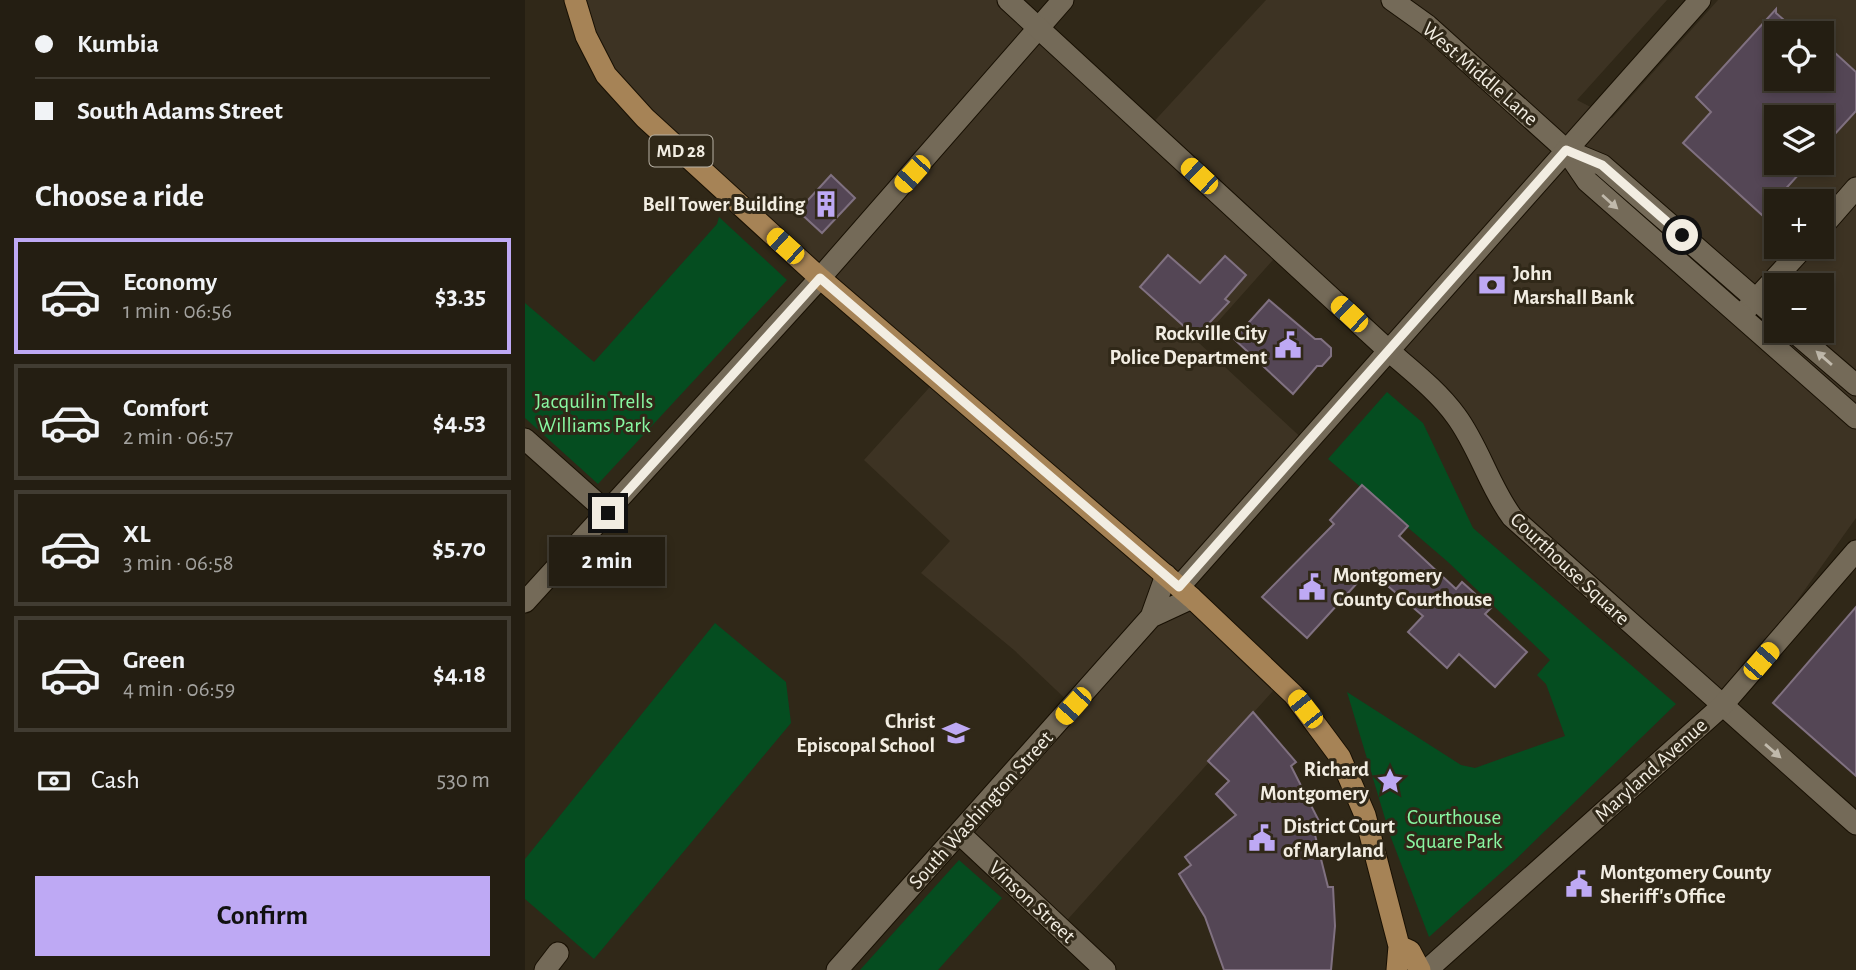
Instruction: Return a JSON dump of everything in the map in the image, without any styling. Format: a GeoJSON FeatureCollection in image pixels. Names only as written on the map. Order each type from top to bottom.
{"type":"FeatureCollection","features":[{"type":"Feature","properties":{"kind":"main road","name":"MD 28"},"geometry":{"type":"LineString","coordinates":[[575,0],[586,36],[606,75],[627,99],[820,278],[1179,586],[1294,695],[1340,757],[1365,815],[1399,946],[1396,954],[1397,970]]}},
{"type":"Feature","properties":{"kind":"main road","name":"MD 28"},"geometry":{"type":"LineString","coordinates":[[1399,946],[1410,951],[1420,970]]}},
{"type":"Feature","properties":{"kind":"street","name":"Courthouse Square"},"geometry":{"type":"LineString","coordinates":[[1008,0],[1435,392],[1457,417],[1496,495],[1512,517],[1721,707],[1856,824]]}},
{"type":"Feature","properties":{"kind":"street"},"geometry":{"type":"LineString","coordinates":[[525,602],[820,278],[1063,0]]}},
{"type":"Feature","properties":{"kind":"street","name":"West Middle Lane"},"geometry":{"type":"LineString","coordinates":[[1392,0],[1427,25],[1566,150]]}},
{"type":"Feature","properties":{"kind":"street","name":"South Washington Street"},"geometry":{"type":"LineString","coordinates":[[837,970],[1700,0]]}},
{"type":"Feature","properties":{"kind":"street"},"geometry":{"type":"LineString","coordinates":[[1566,150],[1602,165],[1764,306]]}},
{"type":"Feature","properties":{"kind":"street"},"geometry":{"type":"LineString","coordinates":[[1566,150],[1587,181],[1856,418]]}},
{"type":"Feature","properties":{"kind":"street"},"geometry":{"type":"LineString","coordinates":[[1834,213],[1856,188]]}},
{"type":"Feature","properties":{"kind":"street"},"geometry":{"type":"LineString","coordinates":[[1741,316],[1793,259]]}},
{"type":"Feature","properties":{"kind":"street"},"geometry":{"type":"LineString","coordinates":[[1807,343],[1856,385]]}},
{"type":"Feature","properties":{"kind":"street"},"geometry":{"type":"LineString","coordinates":[[525,439],[608,513]]}},
{"type":"Feature","properties":{"kind":"street","name":"Maryland Avenue"},"geometry":{"type":"LineString","coordinates":[[1427,970],[1721,707],[1856,551]]}},
{"type":"Feature","properties":{"kind":"street","name":"South Washington Street"},"geometry":{"type":"LineString","coordinates":[[1151,617],[1179,586]]}},
{"type":"Feature","properties":{"kind":"street","name":"Vinson Street"},"geometry":{"type":"LineString","coordinates":[[959,833],[1105,970]]}},
{"type":"Feature","properties":{"kind":"street"},"geometry":{"type":"LineString","coordinates":[[545,970],[558,953]]}},
{"type":"Feature","properties":{"kind":"shaded area"},"geometry":{"type":"Polygon","coordinates":[[[575,0],[1008,0],[1148,128],[1266,0],[1667,0],[1577,100],[1612,118],[1718,0],[1856,0],[1856,518],[1721,707],[1540,545],[1457,417],[1281,251],[1199,343],[1307,443],[1179,587],[1281,682],[1060,928],[959,833],[1073,706],[1014,650],[921,573],[950,541],[864,460],[937,379],[627,99],[575,0]]]}},
{"type":"Feature","properties":{"kind":"green space","name":"Jacquilin Trells Williams Park"},"geometry":{"type":"Polygon","coordinates":[[[719,217],[787,280],[598,484],[525,418],[525,303],[594,362],[717,224],[719,217]]]}},
{"type":"Feature","properties":{"kind":"green space","name":"Courthouse Square Park"},"geometry":{"type":"Polygon","coordinates":[[[1387,392],[1423,423],[1473,528],[1676,704],[1513,862],[1429,937],[1390,835],[1347,692],[1461,765],[1475,768],[1565,736],[1546,684],[1537,675],[1550,660],[1448,562],[1328,459],[1387,392]]]}},
{"type":"Feature","properties":{"kind":"green space"},"geometry":{"type":"Polygon","coordinates":[[[715,623],[786,682],[791,723],[594,959],[525,899],[525,859],[715,623]]]}},
{"type":"Feature","properties":{"kind":"green space"},"geometry":{"type":"Polygon","coordinates":[[[959,860],[1002,898],[938,970],[860,970],[959,860]]]}},
{"type":"Feature","properties":{"kind":"building"},"geometry":{"type":"Polygon","coordinates":[[[1776,9],[1776,13],[1785,21],[1765,21],[1776,9]]]}},
{"type":"Feature","properties":{"kind":"building"},"geometry":{"type":"Polygon","coordinates":[[[1764,22],[1764,91],[1834,91],[1834,52],[1856,72],[1856,111],[1834,135],[1834,105],[1764,105],[1764,175],[1798,175],[1786,189],[1764,189],[1762,215],[1683,143],[1711,112],[1696,97],[1764,22]]]}},
{"type":"Feature","properties":{"kind":"building","name":"Bell Tower Building"},"geometry":{"type":"Polygon","coordinates":[[[831,175],[855,198],[822,233],[798,211],[831,175]]]}},
{"type":"Feature","properties":{"kind":"building","name":"Rockville City Police Department"},"geometry":{"type":"Polygon","coordinates":[[[1168,255],[1200,283],[1225,256],[1246,275],[1225,299],[1229,302],[1196,337],[1140,287],[1168,255]]]}},
{"type":"Feature","properties":{"kind":"building","name":"Rockville City Police Department"},"geometry":{"type":"Polygon","coordinates":[[[1269,300],[1315,339],[1321,339],[1331,348],[1331,356],[1322,366],[1317,366],[1293,394],[1234,339],[1269,300]]]}},
{"type":"Feature","properties":{"kind":"building","name":"Montgomery County Courthouse"},"geometry":{"type":"Polygon","coordinates":[[[1362,485],[1408,526],[1399,536],[1456,589],[1462,582],[1491,608],[1485,614],[1527,652],[1495,687],[1459,654],[1447,668],[1408,632],[1423,616],[1369,570],[1307,638],[1262,597],[1334,524],[1330,520],[1362,485]]]}},
{"type":"Feature","properties":{"kind":"building"},"geometry":{"type":"Polygon","coordinates":[[[1856,607],[1856,776],[1773,703],[1856,607]]]}},
{"type":"Feature","properties":{"kind":"building","name":"District Court of Maryland"},"geometry":{"type":"Polygon","coordinates":[[[1253,712],[1296,762],[1291,766],[1320,823],[1313,827],[1328,887],[1333,887],[1335,926],[1331,970],[1224,970],[1205,917],[1179,874],[1191,865],[1185,857],[1236,815],[1216,794],[1229,781],[1208,761],[1253,712]]]}},
{"type":"Feature","properties":{"kind":"place","name":"Bell Tower Building"},"geometry":{"type":"Point","coordinates":[826,204]}},
{"type":"Feature","properties":{"kind":"place","name":"John Marshall Bank"},"geometry":{"type":"Point","coordinates":[1492,285]}},
{"type":"Feature","properties":{"kind":"place","name":"Rockville City Police Department"},"geometry":{"type":"Point","coordinates":[1288,345]}},
{"type":"Feature","properties":{"kind":"place","name":"Montgomery County Courthouse"},"geometry":{"type":"Point","coordinates":[1312,587]}},
{"type":"Feature","properties":{"kind":"place","name":"Christ Episcopal School"},"geometry":{"type":"Point","coordinates":[956,733]}},
{"type":"Feature","properties":{"kind":"place","name":"Richard Montgomery"},"geometry":{"type":"Point","coordinates":[1390,781]}},
{"type":"Feature","properties":{"kind":"place","name":"District Court of Maryland"},"geometry":{"type":"Point","coordinates":[1262,838]}},
{"type":"Feature","properties":{"kind":"place","name":"Montgomery County Sheriff's Office"},"geometry":{"type":"Point","coordinates":[1579,884]}},
{"type":"Feature","properties":{"kind":"route"},"geometry":{"type":"LineString","coordinates":[[608,513],[820,278],[1179,587],[1566,150],[1602,165],[1682,235]]}}]}
